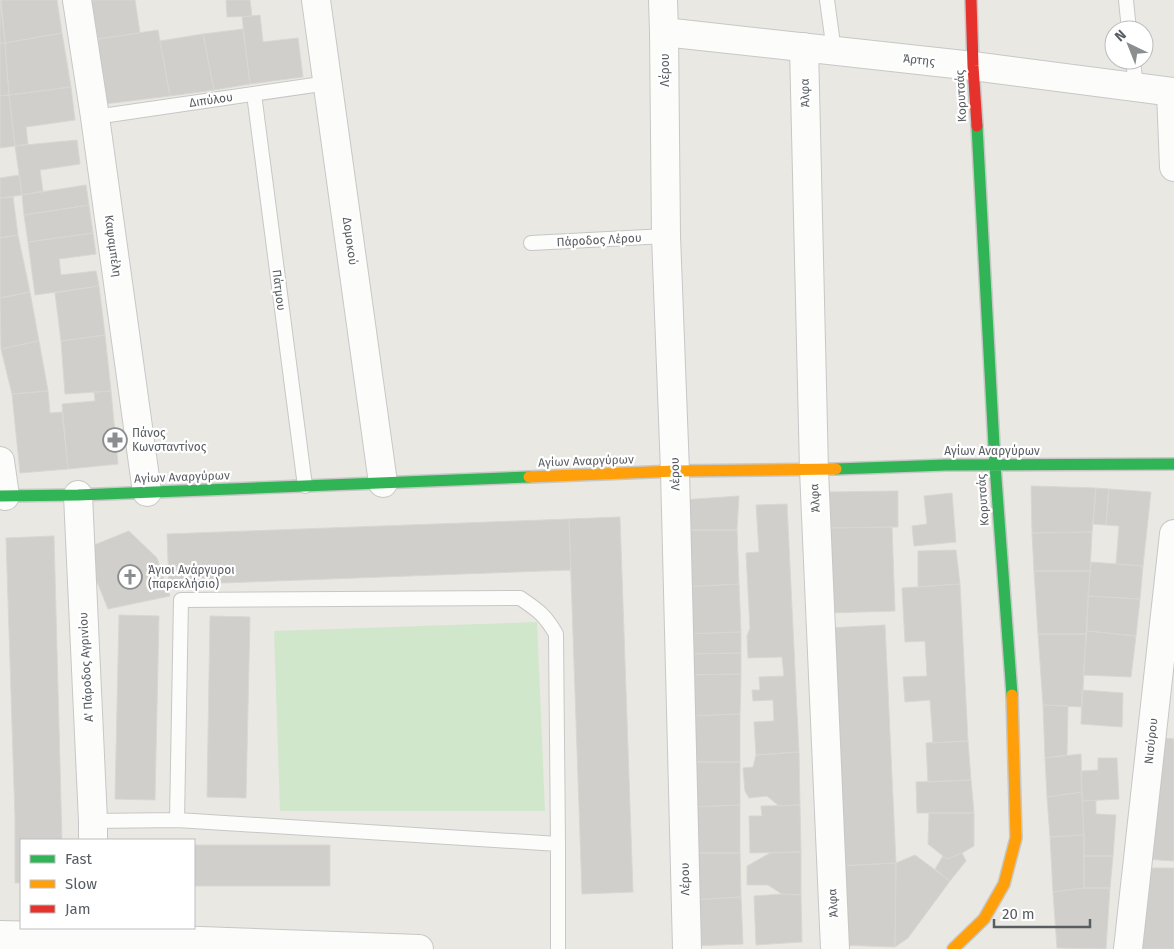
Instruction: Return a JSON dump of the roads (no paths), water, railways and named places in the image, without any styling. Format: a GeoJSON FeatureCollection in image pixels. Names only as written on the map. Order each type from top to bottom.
{"type":"FeatureCollection","features":[{"type":"Feature","properties":{"kind":"street","name":"Καψαμπέλη"},"geometry":{"type":"LineString","coordinates":[[77,0],[147,492]]}},
{"type":"Feature","properties":{"kind":"street","name":"Δομοκού"},"geometry":{"type":"LineString","coordinates":[[316,0],[383,483]]}},
{"type":"Feature","properties":{"kind":"street","name":"Λέρου"},"geometry":{"type":"LineString","coordinates":[[663,0],[666,236],[675,471],[687,949]]}},
{"type":"Feature","properties":{"kind":"street","name":"Κορυτσάς"},"geometry":{"type":"LineString","coordinates":[[953,949],[984,919],[1004,884],[1016,838],[1013,715],[995,465],[971,0]]}},
{"type":"Feature","properties":{"kind":"street","name":"Άρτης"},"geometry":{"type":"LineString","coordinates":[[664,32],[973,66],[1172,92]]}},
{"type":"Feature","properties":{"kind":"street","name":"Άλφα"},"geometry":{"type":"LineString","coordinates":[[804,47],[814,470],[836,949]]}},
{"type":"Feature","properties":{"kind":"street"},"geometry":{"type":"LineString","coordinates":[[1172,92],[1174,167]]}},
{"type":"Feature","properties":{"kind":"street"},"geometry":{"type":"LineString","coordinates":[[0,462],[2,496]]}},
{"type":"Feature","properties":{"kind":"street","name":"Αγίων Αναργύρων"},"geometry":{"type":"LineString","coordinates":[[2,496],[78,495],[675,471],[814,470],[946,465],[1174,464]]}},
{"type":"Feature","properties":{"kind":"street","name":"Α' Πάροδος Αγρινίου"},"geometry":{"type":"LineString","coordinates":[[78,495],[93,831]]}},
{"type":"Feature","properties":{"kind":"street","name":"Νισύρου"},"geometry":{"type":"LineString","coordinates":[[1128,949],[1174,534]]}},
{"type":"Feature","properties":{"kind":"street"},"geometry":{"type":"LineString","coordinates":[[0,935],[90,932],[418,949]]}},
{"type":"Feature","properties":{"kind":"lane"},"geometry":{"type":"LineString","coordinates":[[827,0],[834,50]]}},
{"type":"Feature","properties":{"kind":"lane"},"geometry":{"type":"LineString","coordinates":[[1126,0],[1128,20]]}},
{"type":"Feature","properties":{"kind":"lane"},"geometry":{"type":"LineString","coordinates":[[1134,70],[1136,88]]}},
{"type":"Feature","properties":{"kind":"lane","name":"Διπύλου"},"geometry":{"type":"LineString","coordinates":[[94,117],[328,83]]}},
{"type":"Feature","properties":{"kind":"lane","name":"Πάτμου"},"geometry":{"type":"LineString","coordinates":[[254,94],[305,486]]}},
{"type":"Feature","properties":{"kind":"lane","name":"Πάροδος Λέρου"},"geometry":{"type":"LineString","coordinates":[[531,243],[666,236]]}},
{"type":"Feature","properties":{"kind":"lane"},"geometry":{"type":"LineString","coordinates":[[177,820],[181,600],[520,598],[540,611],[549,621],[556,634],[558,949]]}},
{"type":"Feature","properties":{"kind":"lane"},"geometry":{"type":"LineString","coordinates":[[93,831],[177,820],[558,844]]}},
{"type":"Feature","properties":{"kind":"place","name":"Πάνος Κωνσταντίνος"},"geometry":{"type":"Point","coordinates":[115,440]}},
{"type":"Feature","properties":{"kind":"place","name":"Άγιοι Ανάργυροι (παρεκλήσιο)"},"geometry":{"type":"Point","coordinates":[130,577]}}]}
